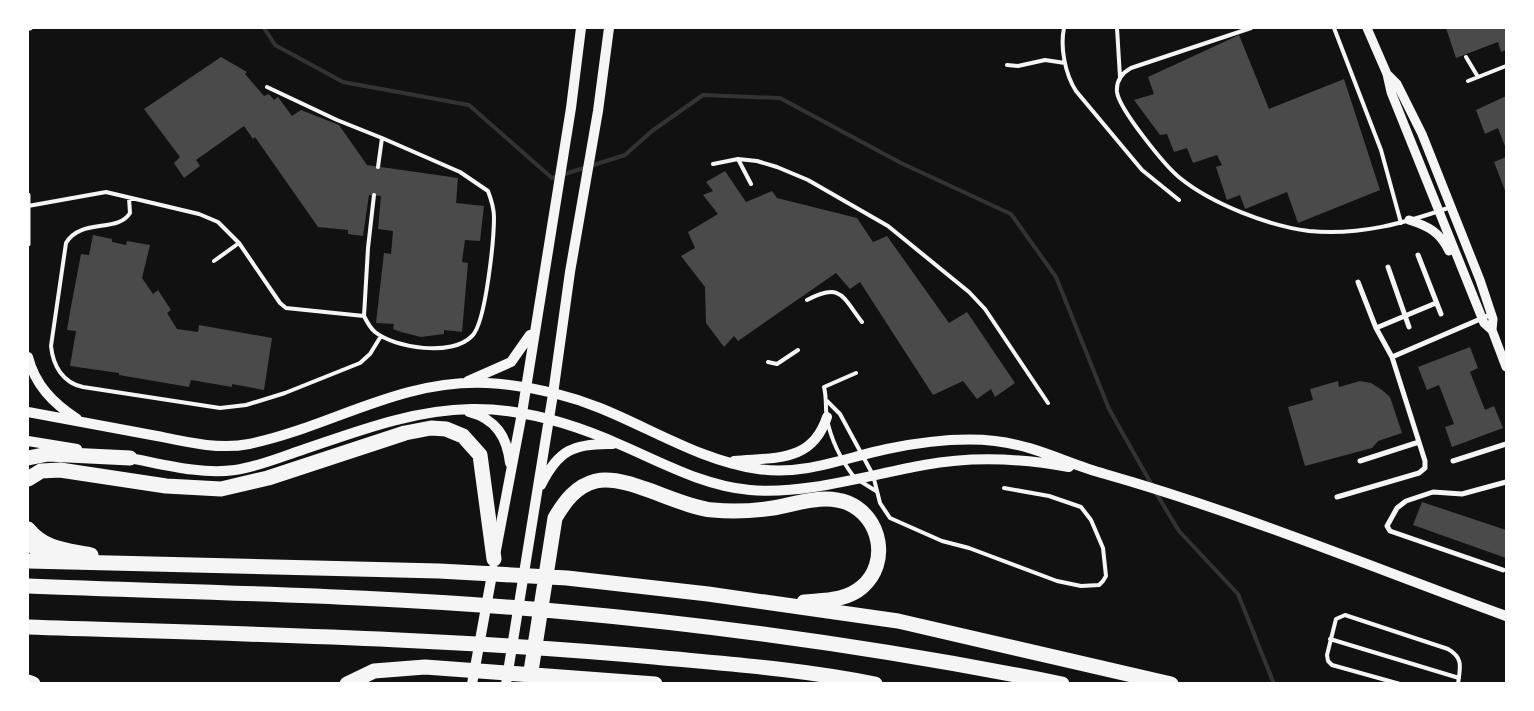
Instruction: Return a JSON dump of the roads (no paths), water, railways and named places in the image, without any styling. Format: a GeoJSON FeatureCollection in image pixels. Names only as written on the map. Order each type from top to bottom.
{"type":"FeatureCollection","features":[{"type":"Feature","properties":{"kind":"highway"},"geometry":{"type":"LineString","coordinates":[[28,479],[42,471],[60,470],[166,486],[222,489],[268,478],[405,433],[431,428],[446,429],[464,436],[480,455],[494,559]]}},
{"type":"Feature","properties":{"kind":"highway"},"geometry":{"type":"LineString","coordinates":[[28,458],[48,454],[130,458]]}},
{"type":"Feature","properties":{"kind":"highway"},"geometry":{"type":"LineString","coordinates":[[529,684],[555,518],[568,498],[578,490],[598,481],[620,482],[697,508],[712,510],[742,511],[765,509],[818,499],[848,503],[864,514],[874,527],[879,540],[877,566],[871,578],[862,588],[838,599],[780,604]]}},
{"type":"Feature","properties":{"kind":"highway"},"geometry":{"type":"LineString","coordinates":[[28,530],[53,548],[140,564]]}},
{"type":"Feature","properties":{"kind":"highway"},"geometry":{"type":"LineString","coordinates":[[28,543],[36,550],[52,555],[109,559]]}},
{"type":"Feature","properties":{"kind":"highway"},"geometry":{"type":"LineString","coordinates":[[28,561],[439,571],[567,578],[780,604],[898,621],[1171,684]]}},
{"type":"Feature","properties":{"kind":"highway"},"geometry":{"type":"LineString","coordinates":[[28,586],[433,602],[566,612],[783,636],[966,664],[1062,684]]}},
{"type":"Feature","properties":{"kind":"highway"},"geometry":{"type":"LineString","coordinates":[[28,627],[430,640],[559,648],[774,669],[875,684]]}},
{"type":"Feature","properties":{"kind":"highway"},"geometry":{"type":"LineString","coordinates":[[347,684],[374,670],[425,667],[560,675],[656,684]]}},
{"type":"Feature","properties":{"kind":"highway"},"geometry":{"type":"LineString","coordinates":[[28,682],[33,684]]}},
{"type":"Feature","properties":{"kind":"main road"},"geometry":{"type":"LineString","coordinates":[[472,684],[522,413],[534,327],[571,108],[581,28]]}},
{"type":"Feature","properties":{"kind":"main road"},"geometry":{"type":"LineString","coordinates":[[506,684],[553,394],[570,272],[598,112],[609,28]]}},
{"type":"Feature","properties":{"kind":"main road"},"geometry":{"type":"LineString","coordinates":[[465,382],[512,362],[523,348],[534,327]]}},
{"type":"Feature","properties":{"kind":"main road"},"geometry":{"type":"LineString","coordinates":[[28,357],[35,378],[46,393],[81,422]]}},
{"type":"Feature","properties":{"kind":"main road"},"geometry":{"type":"LineString","coordinates":[[28,412],[193,443],[245,445],[410,390],[465,382],[526,388],[553,394],[597,407],[726,462],[764,470],[787,471],[862,457],[887,449],[938,442],[988,440],[1034,449],[1197,504],[1506,616]]}},
{"type":"Feature","properties":{"kind":"main road"},"geometry":{"type":"LineString","coordinates":[[458,409],[482,416],[498,429],[506,444],[510,472]]}},
{"type":"Feature","properties":{"kind":"main road"},"geometry":{"type":"LineString","coordinates":[[28,441],[208,471],[233,470],[268,461],[392,420],[458,409],[486,409],[549,418],[620,444],[690,475],[741,489],[762,491],[795,489],[926,464],[988,458],[1039,461],[1099,472]]}},
{"type":"Feature","properties":{"kind":"main road"},"geometry":{"type":"LineString","coordinates":[[726,462],[800,452],[815,442],[827,418]]}},
{"type":"Feature","properties":{"kind":"main road"},"geometry":{"type":"LineString","coordinates":[[535,497],[551,466],[566,452],[591,444],[620,444]]}},
{"type":"Feature","properties":{"kind":"street"},"geometry":{"type":"LineString","coordinates":[[1368,28],[1387,74],[1391,92],[1482,318],[1486,326],[1492,330]]}},
{"type":"Feature","properties":{"kind":"street"},"geometry":{"type":"LineString","coordinates":[[1387,74],[1398,84],[1452,207],[1492,314],[1494,322],[1492,330],[1506,367]]}},
{"type":"Feature","properties":{"kind":"street"},"geometry":{"type":"LineString","coordinates":[[28,195],[28,244]]}},
{"type":"Feature","properties":{"kind":"street"},"geometry":{"type":"LineString","coordinates":[[1405,222],[1426,226],[1438,233],[1470,288]]}},
{"type":"Feature","properties":{"kind":"street"},"geometry":{"type":"LineString","coordinates":[[1418,255],[1441,314]]}},
{"type":"Feature","properties":{"kind":"street"},"geometry":{"type":"LineString","coordinates":[[1388,267],[1410,327]]}},
{"type":"Feature","properties":{"kind":"street"},"geometry":{"type":"LineString","coordinates":[[1338,497],[1423,471],[1425,464],[1392,357],[1376,328],[1358,282]]}},
{"type":"Feature","properties":{"kind":"street"},"geometry":{"type":"LineString","coordinates":[[1376,328],[1436,303]]}},
{"type":"Feature","properties":{"kind":"street"},"geometry":{"type":"LineString","coordinates":[[1392,357],[1492,314]]}},
{"type":"Feature","properties":{"kind":"street"},"geometry":{"type":"LineString","coordinates":[[1360,461],[1419,442]]}},
{"type":"Feature","properties":{"kind":"street"},"geometry":{"type":"LineString","coordinates":[[1453,461],[1506,444]]}},
{"type":"Feature","properties":{"kind":"street"},"geometry":{"type":"LineString","coordinates":[[1503,570],[1390,532],[1387,526],[1397,508],[1406,501],[1433,492],[1462,494],[1506,482]]}},
{"type":"Feature","properties":{"kind":"lane"},"geometry":{"type":"LineString","coordinates":[[1064,28],[1066,63],[1071,84],[1142,170],[1179,200]]}},
{"type":"Feature","properties":{"kind":"lane"},"geometry":{"type":"LineString","coordinates":[[1117,28],[1120,77],[1117,84],[1117,93],[1128,116],[1165,163],[1180,178],[1211,197],[1266,221],[1310,231],[1382,229],[1452,207]]}},
{"type":"Feature","properties":{"kind":"lane"},"geometry":{"type":"LineString","coordinates":[[1120,77],[1131,68],[1251,28]]}},
{"type":"Feature","properties":{"kind":"lane"},"geometry":{"type":"LineString","coordinates":[[1334,28],[1381,150],[1405,222]]}},
{"type":"Feature","properties":{"kind":"lane"},"geometry":{"type":"LineString","coordinates":[[1466,57],[1478,77]]}},
{"type":"Feature","properties":{"kind":"lane"},"geometry":{"type":"LineString","coordinates":[[1007,65],[1018,66],[1045,60],[1066,63]]}},
{"type":"Feature","properties":{"kind":"lane"},"geometry":{"type":"LineString","coordinates":[[1468,81],[1506,66]]}},
{"type":"Feature","properties":{"kind":"lane"},"geometry":{"type":"LineString","coordinates":[[267,87],[337,120],[460,172],[481,184],[488,191],[494,216],[482,315],[473,336],[456,345],[441,348],[409,346],[381,336],[373,331],[364,316],[368,248],[374,196]]}},
{"type":"Feature","properties":{"kind":"lane"},"geometry":{"type":"LineString","coordinates":[[378,167],[382,138]]}},
{"type":"Feature","properties":{"kind":"lane"},"geometry":{"type":"LineString","coordinates":[[713,164],[738,160],[757,161],[777,167],[808,180],[888,226],[970,292],[985,309],[1048,403]]}},
{"type":"Feature","properties":{"kind":"lane"},"geometry":{"type":"LineString","coordinates":[[738,160],[751,184]]}},
{"type":"Feature","properties":{"kind":"lane"},"geometry":{"type":"LineString","coordinates":[[28,206],[106,192],[199,214],[218,222],[240,243],[280,303],[286,308],[364,316]]}},
{"type":"Feature","properties":{"kind":"lane"},"geometry":{"type":"LineString","coordinates":[[129,198],[130,214],[125,220],[82,230],[73,234],[66,243],[51,346],[54,363],[70,382],[83,387],[220,408],[234,407],[285,393],[360,363],[370,354],[381,336]]}},
{"type":"Feature","properties":{"kind":"lane"},"geometry":{"type":"LineString","coordinates":[[214,261],[240,243]]}},
{"type":"Feature","properties":{"kind":"lane"},"geometry":{"type":"LineString","coordinates":[[807,300],[823,292],[839,293],[862,322]]}},
{"type":"Feature","properties":{"kind":"lane"},"geometry":{"type":"LineString","coordinates":[[768,362],[777,364],[798,350]]}},
{"type":"Feature","properties":{"kind":"lane"},"geometry":{"type":"LineString","coordinates":[[856,373],[824,388],[827,401],[827,418],[842,461],[855,478],[876,491]]}},
{"type":"Feature","properties":{"kind":"lane"},"geometry":{"type":"LineString","coordinates":[[827,401],[840,414],[873,475],[876,491],[890,518],[942,541],[969,548],[1057,581],[1081,586],[1099,585],[1103,581],[1106,576],[1103,548],[1091,520],[1081,507],[1049,496],[1004,488]]}},
{"type":"Feature","properties":{"kind":"lane"},"geometry":{"type":"LineString","coordinates":[[1400,684],[1332,665],[1328,661],[1327,655],[1336,619],[1345,616],[1457,654],[1460,659],[1458,684]]}},
{"type":"Feature","properties":{"kind":"lane"},"geometry":{"type":"LineString","coordinates":[[1330,640],[1459,678]]}},
{"type":"Feature","properties":{"kind":"waterway"},"geometry":{"type":"LineString","coordinates":[[264,28],[275,45],[343,82],[469,105],[552,178],[625,155],[652,131],[703,95],[780,98],[901,163],[1011,214],[1056,277],[1109,409],[1153,487]]}},
{"type":"Feature","properties":{"kind":"waterway"},"geometry":{"type":"LineString","coordinates":[[1156,493],[1179,531],[1238,594],[1274,684]]}}]}
